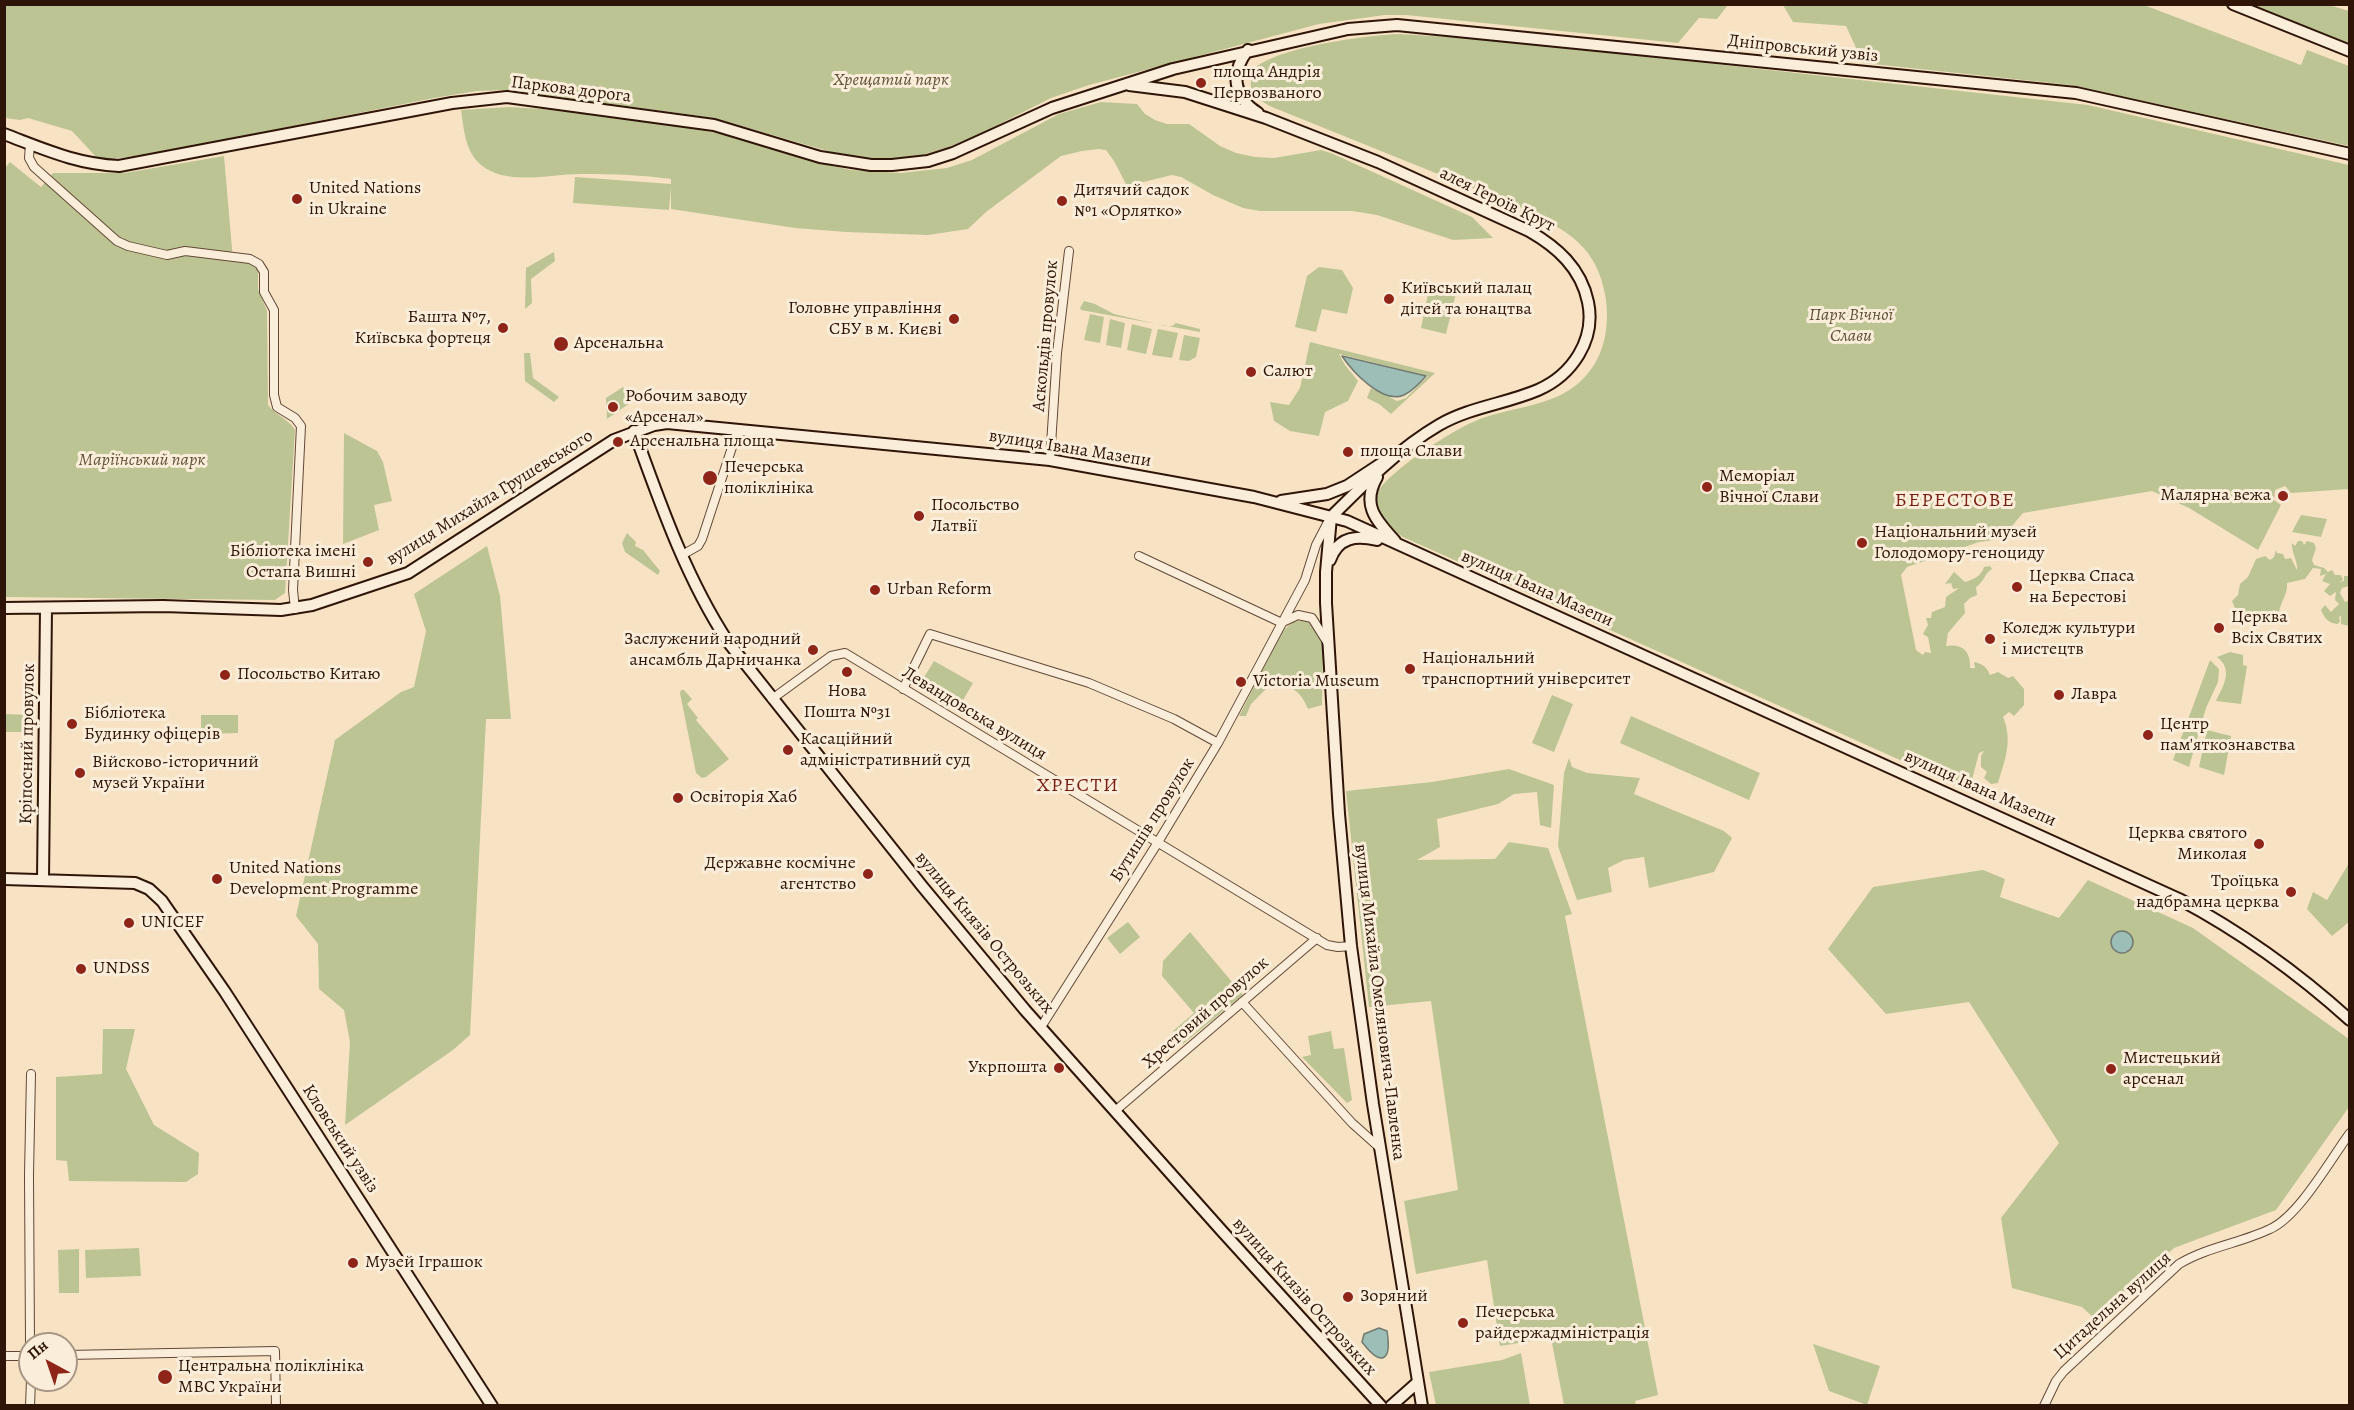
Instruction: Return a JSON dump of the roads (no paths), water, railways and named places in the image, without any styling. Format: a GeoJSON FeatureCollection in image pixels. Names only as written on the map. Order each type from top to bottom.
{"type":"FeatureCollection","features":[{"type":"Feature","properties":{"kind":"main road"},"geometry":{"type":"LineString","coordinates":[[2233,4],[2349,51]]}},
{"type":"Feature","properties":{"kind":"main road","name":"Дніпровський узвіз"},"geometry":{"type":"LineString","coordinates":[[1248,50],[1348,29],[1375,26],[1397,25],[1466,31],[2076,93],[2349,154]]}},
{"type":"Feature","properties":{"kind":"main road"},"geometry":{"type":"LineString","coordinates":[[1123,84],[1248,50]]}},
{"type":"Feature","properties":{"kind":"main road"},"geometry":{"type":"LineString","coordinates":[[1248,50],[1237,69],[1237,88],[1240,96],[1253,110],[1266,118]]}},
{"type":"Feature","properties":{"kind":"main road"},"geometry":{"type":"LineString","coordinates":[[1123,84],[1185,92],[1266,118]]}},
{"type":"Feature","properties":{"kind":"main road","name":"Паркова дорога"},"geometry":{"type":"LineString","coordinates":[[4,134],[69,159],[119,166],[452,103],[507,97],[714,125],[820,157],[871,165],[892,165],[928,161],[953,153],[1052,108],[1123,84]]}},
{"type":"Feature","properties":{"kind":"main road","name":"алея Героїв Крут"},"geometry":{"type":"LineString","coordinates":[[1266,118],[1378,162],[1529,231],[1549,242],[1564,255],[1575,270],[1586,294],[1590,326],[1587,337],[1583,349],[1560,375],[1536,390],[1454,416],[1436,427],[1381,469],[1331,517]]}},
{"type":"Feature","properties":{"kind":"main road","name":"вулиця Івана Мазепи"},"geometry":{"type":"LineString","coordinates":[[634,431],[668,423],[737,432],[940,448],[1050,460],[1269,501],[1347,522],[2179,899],[2247,938],[2325,997],[2349,1020]]}},
{"type":"Feature","properties":{"kind":"main road","name":"вулиця Михайла Грушевського"},"geometry":{"type":"LineString","coordinates":[[4,608],[163,606],[295,609],[338,598],[408,573],[594,452],[634,431]]}},
{"type":"Feature","properties":{"kind":"main road","name":"вулиця Князів Острозьких"},"geometry":{"type":"LineString","coordinates":[[634,431],[682,555],[716,624],[772,699],[922,886],[1041,1027],[1381,1406]]}},
{"type":"Feature","properties":{"kind":"main road"},"geometry":{"type":"LineString","coordinates":[[1269,501],[1327,494],[1347,486],[1372,467],[1401,453]]}},
{"type":"Feature","properties":{"kind":"main road"},"geometry":{"type":"LineString","coordinates":[[1381,469],[1371,491],[1369,503],[1382,527],[1398,545]]}},
{"type":"Feature","properties":{"kind":"main road","name":"вулиця Михайла Омеляновича-Павленка"},"geometry":{"type":"LineString","coordinates":[[1331,517],[1326,572],[1328,643],[1340,835],[1351,946],[1380,1148],[1422,1406]]}},
{"type":"Feature","properties":{"kind":"main road"},"geometry":{"type":"LineString","coordinates":[[1326,572],[1332,554],[1340,543],[1348,539],[1357,536],[1398,545]]}},
{"type":"Feature","properties":{"kind":"main road","name":"Кріпосний провулок"},"geometry":{"type":"LineString","coordinates":[[43,879],[46,608]]}},
{"type":"Feature","properties":{"kind":"main road"},"geometry":{"type":"LineString","coordinates":[[4,879],[43,879]]}},
{"type":"Feature","properties":{"kind":"main road","name":"Кловський узвіз"},"geometry":{"type":"LineString","coordinates":[[43,879],[135,884],[155,894],[174,916],[492,1406]]}},
{"type":"Feature","properties":{"kind":"main road"},"geometry":{"type":"LineString","coordinates":[[1391,1406],[1418,1382]]}},
{"type":"Feature","properties":{"kind":"street"},"geometry":{"type":"LineString","coordinates":[[30,144],[29,158],[34,167],[117,241],[128,246],[167,255],[185,251],[250,259],[264,272],[264,292],[274,310],[274,395],[277,407],[295,418],[300,426],[292,590],[295,609]]}},
{"type":"Feature","properties":{"kind":"street","name":"Аскольдів провулок"},"geometry":{"type":"LineString","coordinates":[[1050,460],[1057,353],[1069,251]]}},
{"type":"Feature","properties":{"kind":"street"},"geometry":{"type":"LineString","coordinates":[[682,555],[698,546],[702,539],[737,432]]}},
{"type":"Feature","properties":{"kind":"street","name":"Бутишів провулок"},"geometry":{"type":"LineString","coordinates":[[1041,1027],[1158,843],[1218,743],[1305,580],[1316,545],[1331,517]]}},
{"type":"Feature","properties":{"kind":"street"},"geometry":{"type":"LineString","coordinates":[[1139,556],[1282,623],[1298,615],[1306,615],[1316,622],[1328,643]]}},
{"type":"Feature","properties":{"kind":"street"},"geometry":{"type":"LineString","coordinates":[[903,689],[930,634],[1089,683],[1174,719],[1218,743]]}},
{"type":"Feature","properties":{"kind":"street","name":"Левандовська вулиця"},"geometry":{"type":"LineString","coordinates":[[772,699],[831,656],[845,653],[1327,945],[1351,946]]}},
{"type":"Feature","properties":{"kind":"street","name":"Хрестовий провулок"},"geometry":{"type":"LineString","coordinates":[[1114,1111],[1317,938]]}},
{"type":"Feature","properties":{"kind":"street"},"geometry":{"type":"LineString","coordinates":[[1242,1002],[1352,1123],[1380,1148]]}},
{"type":"Feature","properties":{"kind":"street"},"geometry":{"type":"LineString","coordinates":[[30,1332],[31,1074]]}},
{"type":"Feature","properties":{"kind":"street","name":"Цитадельна вулиця"},"geometry":{"type":"LineString","coordinates":[[2044,1406],[2056,1381],[2069,1365],[2179,1264],[2269,1230],[2290,1215],[2349,1133]]}},
{"type":"Feature","properties":{"kind":"street"},"geometry":{"type":"LineString","coordinates":[[78,1355],[275,1351],[276,1406]]}},
{"type":"Feature","properties":{"kind":"water"},"geometry":{"type":"Polygon","coordinates":[[[1342,356],[1426,376],[1404,395],[1396,397],[1387,395],[1360,378],[1342,356]]]}},
{"type":"Feature","properties":{"kind":"water"},"geometry":{"type":"Polygon","coordinates":[[[2122,931],[2130,934],[2133,942],[2130,950],[2122,953],[2114,950],[2111,942],[2114,934],[2122,931]]]}},
{"type":"Feature","properties":{"kind":"water"},"geometry":{"type":"Polygon","coordinates":[[[1379,1328],[1387,1331],[1388,1349],[1384,1358],[1375,1355],[1362,1342],[1364,1334],[1379,1328]]]}},
{"type":"Feature","properties":{"kind":"place","name":"площа Андрія Первозваного"},"geometry":{"type":"Point","coordinates":[1201,83]}},
{"type":"Feature","properties":{"kind":"place","name":"United Nations in Ukraine"},"geometry":{"type":"Point","coordinates":[297,199]}},
{"type":"Feature","properties":{"kind":"place","name":"Дитячий садок №1 «Орлятко»"},"geometry":{"type":"Point","coordinates":[1062,201]}},
{"type":"Feature","properties":{"kind":"place","name":"Київський палац дітей та юнацтва"},"geometry":{"type":"Point","coordinates":[1389,299]}},
{"type":"Feature","properties":{"kind":"place","name":"Головне управління СБУ в м. Києві"},"geometry":{"type":"Point","coordinates":[954,319]}},
{"type":"Feature","properties":{"kind":"place","name":"Башта №7, Київська фортеця"},"geometry":{"type":"Point","coordinates":[503,328]}},
{"type":"Feature","properties":{"kind":"place","name":"Арсенальна"},"geometry":{"type":"Point","coordinates":[561,344]}},
{"type":"Feature","properties":{"kind":"place","name":"Салют"},"geometry":{"type":"Point","coordinates":[1251,372]}},
{"type":"Feature","properties":{"kind":"place","name":"Робочим заводу «Арсенал»"},"geometry":{"type":"Point","coordinates":[613,407]}},
{"type":"Feature","properties":{"kind":"place","name":"Арсенальна площа"},"geometry":{"type":"Point","coordinates":[618,442]}},
{"type":"Feature","properties":{"kind":"place","name":"площа Слави"},"geometry":{"type":"Point","coordinates":[1348,452]}},
{"type":"Feature","properties":{"kind":"place","name":"Печерська поліклініка"},"geometry":{"type":"Point","coordinates":[710,478]}},
{"type":"Feature","properties":{"kind":"place","name":"Меморіал Вічної Слави"},"geometry":{"type":"Point","coordinates":[1707,487]}},
{"type":"Feature","properties":{"kind":"place","name":"Малярна вежа"},"geometry":{"type":"Point","coordinates":[2283,496]}},
{"type":"Feature","properties":{"kind":"place","name":"Посольство Латвії"},"geometry":{"type":"Point","coordinates":[919,516]}},
{"type":"Feature","properties":{"kind":"place","name":"Національний музей Голодомору-геноциду"},"geometry":{"type":"Point","coordinates":[1862,543]}},
{"type":"Feature","properties":{"kind":"place","name":"Бібліотека імені Остапа Вишні"},"geometry":{"type":"Point","coordinates":[368,562]}},
{"type":"Feature","properties":{"kind":"place","name":"Церква Спаса на Берестові"},"geometry":{"type":"Point","coordinates":[2017,587]}},
{"type":"Feature","properties":{"kind":"place","name":"Urban Reform"},"geometry":{"type":"Point","coordinates":[875,590]}},
{"type":"Feature","properties":{"kind":"place","name":"Церква Всіх Святих"},"geometry":{"type":"Point","coordinates":[2219,628]}},
{"type":"Feature","properties":{"kind":"place","name":"Коледж культури і мистецтв"},"geometry":{"type":"Point","coordinates":[1990,639]}},
{"type":"Feature","properties":{"kind":"place","name":"Заслужений народний ансамбль Дарничанка"},"geometry":{"type":"Point","coordinates":[813,650]}},
{"type":"Feature","properties":{"kind":"place","name":"Національний транспортний університет"},"geometry":{"type":"Point","coordinates":[1410,669]}},
{"type":"Feature","properties":{"kind":"place","name":"Нова Пошта №31"},"geometry":{"type":"Point","coordinates":[847,672]}},
{"type":"Feature","properties":{"kind":"place","name":"Посольство Китаю"},"geometry":{"type":"Point","coordinates":[225,675]}},
{"type":"Feature","properties":{"kind":"place","name":"Victoria Museum"},"geometry":{"type":"Point","coordinates":[1241,682]}},
{"type":"Feature","properties":{"kind":"place","name":"Лавра"},"geometry":{"type":"Point","coordinates":[2059,695]}},
{"type":"Feature","properties":{"kind":"place","name":"Бібліотека Будинку офіцерів"},"geometry":{"type":"Point","coordinates":[72,724]}},
{"type":"Feature","properties":{"kind":"place","name":"Центр пам'яткознавства"},"geometry":{"type":"Point","coordinates":[2148,735]}},
{"type":"Feature","properties":{"kind":"place","name":"Касаційний адміністративний суд"},"geometry":{"type":"Point","coordinates":[788,750]}},
{"type":"Feature","properties":{"kind":"place","name":"Війсково-історичний музей України"},"geometry":{"type":"Point","coordinates":[80,773]}},
{"type":"Feature","properties":{"kind":"place","name":"Освіторія Хаб"},"geometry":{"type":"Point","coordinates":[678,798]}},
{"type":"Feature","properties":{"kind":"place","name":"Церква святого Миколая"},"geometry":{"type":"Point","coordinates":[2259,844]}},
{"type":"Feature","properties":{"kind":"place","name":"Державне космічне агентство"},"geometry":{"type":"Point","coordinates":[868,874]}},
{"type":"Feature","properties":{"kind":"place","name":"United Nations Development Programme"},"geometry":{"type":"Point","coordinates":[217,879]}},
{"type":"Feature","properties":{"kind":"place","name":"Троїцька надбрамна церква"},"geometry":{"type":"Point","coordinates":[2291,892]}},
{"type":"Feature","properties":{"kind":"place","name":"UNICEF"},"geometry":{"type":"Point","coordinates":[129,923]}},
{"type":"Feature","properties":{"kind":"place","name":"UNDSS"},"geometry":{"type":"Point","coordinates":[81,969]}},
{"type":"Feature","properties":{"kind":"place","name":"Укрпошта"},"geometry":{"type":"Point","coordinates":[1059,1068]}},
{"type":"Feature","properties":{"kind":"place","name":"Мистецький арсенал"},"geometry":{"type":"Point","coordinates":[2111,1069]}},
{"type":"Feature","properties":{"kind":"place","name":"Музей Іграшок"},"geometry":{"type":"Point","coordinates":[353,1263]}},
{"type":"Feature","properties":{"kind":"place","name":"Зоряний"},"geometry":{"type":"Point","coordinates":[1348,1297]}},
{"type":"Feature","properties":{"kind":"place","name":"Печерська райдержадміністрація"},"geometry":{"type":"Point","coordinates":[1463,1323]}},
{"type":"Feature","properties":{"kind":"place","name":"Центральна поліклініка МВС України"},"geometry":{"type":"Point","coordinates":[165,1377]}},
{"type":"Feature","properties":{"kind":"district","name":"БЕРЕСТОВЕ"},"geometry":{"type":"Point","coordinates":[1955,501]}},
{"type":"Feature","properties":{"kind":"district","name":"ХРЕСТИ"},"geometry":{"type":"Point","coordinates":[1078,786]}},
{"type":"Feature","properties":{"kind":"park label","name":"Хрещатий парк"},"geometry":{"type":"Point","coordinates":[891,81]}},
{"type":"Feature","properties":{"kind":"park label","name":"Парк Вічної Слави"},"geometry":{"type":"Point","coordinates":[1851,326]}},
{"type":"Feature","properties":{"kind":"park label","name":"Маріїнський парк"},"geometry":{"type":"Point","coordinates":[142,461]}}]}
